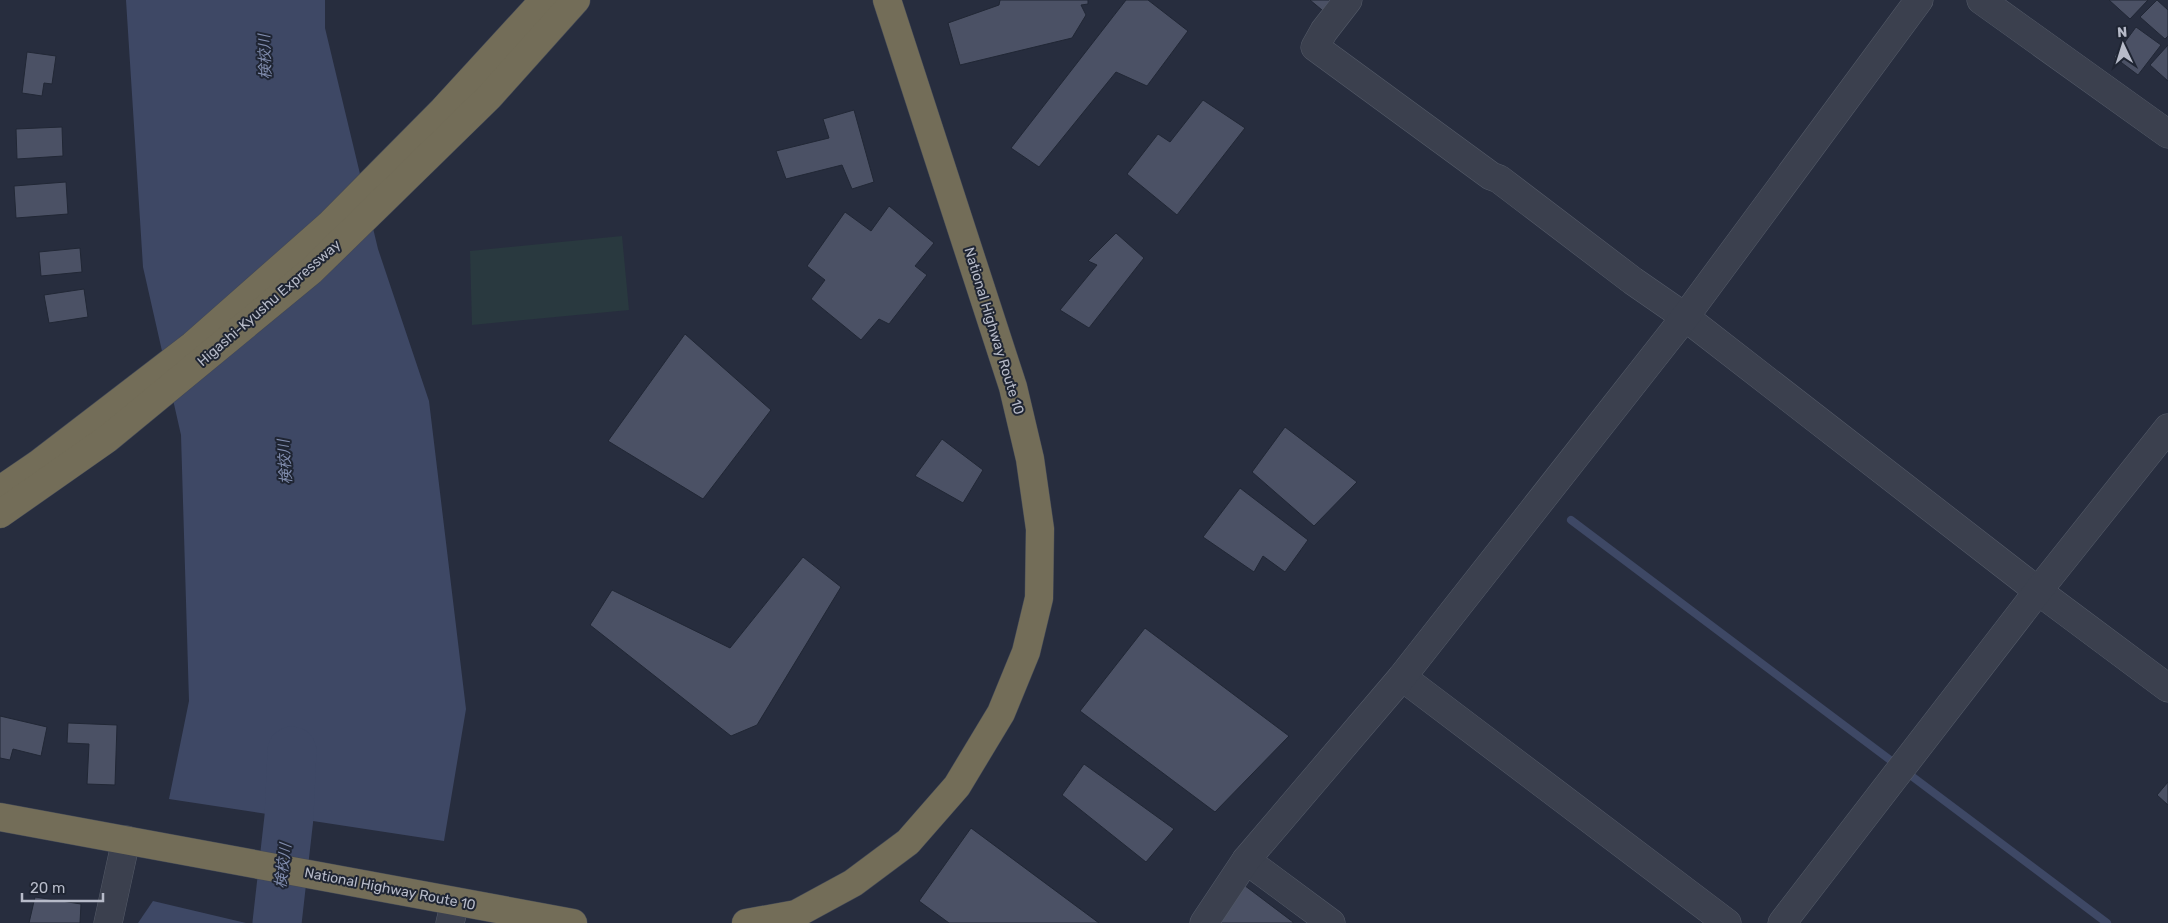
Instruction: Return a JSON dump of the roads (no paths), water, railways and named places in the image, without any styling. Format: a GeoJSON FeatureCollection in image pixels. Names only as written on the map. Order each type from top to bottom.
{"type":"FeatureCollection","features":[{"type":"Feature","properties":{"kind":"highway","name":"Higashi-Kyushu Expressway"},"geometry":{"type":"LineString","coordinates":[[495,72],[544,0]]}},
{"type":"Feature","properties":{"kind":"highway","name":"Higashi-Kyushu Expressway"},"geometry":{"type":"LineString","coordinates":[[0,514],[99,431],[576,0]]}},
{"type":"Feature","properties":{"kind":"highway","name":"National Highway Route 10"},"geometry":{"type":"LineString","coordinates":[[746,923],[796,914],[853,883],[908,842],[957,786],[1001,713],[1026,652],[1039,598],[1040,529],[1030,459],[1013,387],[887,0]]}},
{"type":"Feature","properties":{"kind":"highway","name":"Higashi-Kyushu Expressway"},"geometry":{"type":"LineString","coordinates":[[0,490],[38,464],[99,431]]}},
{"type":"Feature","properties":{"kind":"highway","name":"National Highway Route 10"},"geometry":{"type":"LineString","coordinates":[[0,817],[138,842],[447,907],[573,923]]}},
{"type":"Feature","properties":{"kind":"street"},"geometry":{"type":"LineString","coordinates":[[1348,0],[1324,31],[1315,47],[1491,176],[1499,179],[1633,281],[1685,317],[2168,688]]}},
{"type":"Feature","properties":{"kind":"street"},"geometry":{"type":"LineString","coordinates":[[1204,923],[1246,860],[1402,677],[1685,317],[1919,0]]}},
{"type":"Feature","properties":{"kind":"street"},"geometry":{"type":"LineString","coordinates":[[1981,0],[2168,134]]}},
{"type":"Feature","properties":{"kind":"street"},"geometry":{"type":"LineString","coordinates":[[1782,923],[2038,590],[2168,428]]}},
{"type":"Feature","properties":{"kind":"street"},"geometry":{"type":"LineString","coordinates":[[1402,677],[1728,923]]}},
{"type":"Feature","properties":{"kind":"street"},"geometry":{"type":"LineString","coordinates":[[108,923],[138,842]]}},
{"type":"Feature","properties":{"kind":"street"},"geometry":{"type":"LineString","coordinates":[[1246,860],[1331,923]]}},
{"type":"Feature","properties":{"kind":"water"},"geometry":{"type":"Polygon","coordinates":[[[126,0],[325,0],[325,28],[378,249],[429,401],[466,709],[444,841],[169,799],[189,701],[181,435],[143,267],[126,0]]]}},
{"type":"Feature","properties":{"kind":"water"},"geometry":{"type":"Polygon","coordinates":[[[153,901],[246,923],[138,923],[153,901]]]}},
{"type":"Feature","properties":{"kind":"waterway"},"geometry":{"type":"LineString","coordinates":[[1571,520],[2107,923]]}},
{"type":"Feature","properties":{"kind":"waterway","name":"検校川"},"geometry":{"type":"LineString","coordinates":[[277,923],[289,817],[292,751]]}}]}
